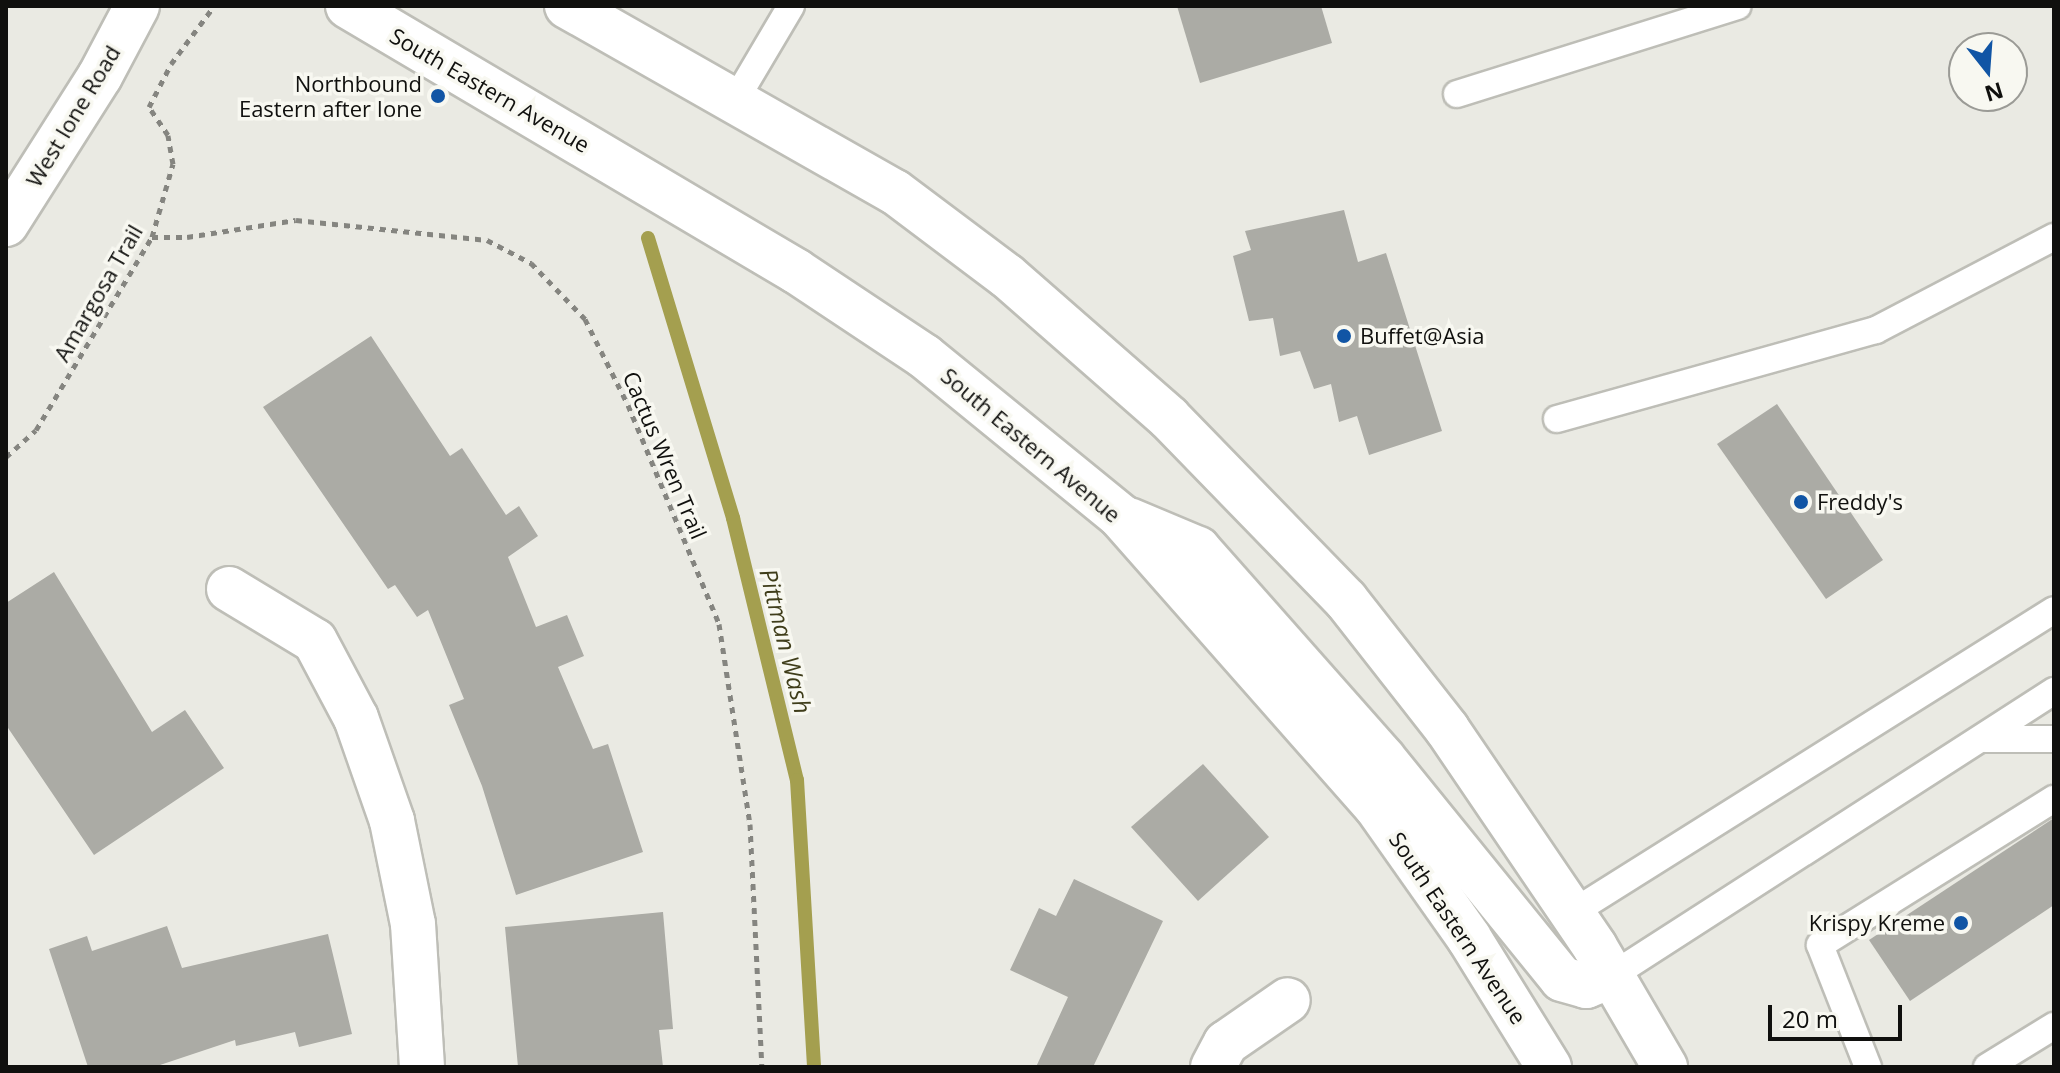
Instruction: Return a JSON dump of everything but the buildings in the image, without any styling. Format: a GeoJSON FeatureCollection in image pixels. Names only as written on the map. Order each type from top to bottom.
{"type":"FeatureCollection","features":[{"type":"Feature","properties":{"kind":"main road","name":"West Ione Road"},"geometry":{"type":"LineString","coordinates":[[6,224],[100,76],[137,6]]}},
{"type":"Feature","properties":{"kind":"main road","name":"South Eastern Avenue"},"geometry":{"type":"LineString","coordinates":[[348,6],[809,279],[924,356],[1120,516],[1376,806],[1469,938],[1549,1067]]}},
{"type":"Feature","properties":{"kind":"main road"},"geometry":{"type":"LineString","coordinates":[[567,6],[736,99],[895,192],[1007,276],[1169,418],[1346,600],[1447,729],[1613,975],[1665,1067]]}},
{"type":"Feature","properties":{"kind":"main road"},"geometry":{"type":"LineString","coordinates":[[1120,516],[1198,549],[1383,758],[1562,979],[1586,986],[1613,975]]}},
{"type":"Feature","properties":{"kind":"main road"},"geometry":{"type":"LineString","coordinates":[[229,589],[315,641],[356,718],[392,821],[413,924],[422,1067]]}},
{"type":"Feature","properties":{"kind":"main road"},"geometry":{"type":"LineString","coordinates":[[1213,1067],[1226,1043],[1288,1000]]}},
{"type":"Feature","properties":{"kind":"lane"},"geometry":{"type":"LineString","coordinates":[[736,99],[791,6]]}},
{"type":"Feature","properties":{"kind":"lane"},"geometry":{"type":"LineString","coordinates":[[1457,94],[1737,6]]}},
{"type":"Feature","properties":{"kind":"lane"},"geometry":{"type":"LineString","coordinates":[[1557,419],[1876,330],[2054,237]]}},
{"type":"Feature","properties":{"kind":"lane"},"geometry":{"type":"LineString","coordinates":[[1572,913],[2054,610]]}},
{"type":"Feature","properties":{"kind":"lane"},"geometry":{"type":"LineString","coordinates":[[1613,975],[1985,739],[2054,691]]}},
{"type":"Feature","properties":{"kind":"lane"},"geometry":{"type":"LineString","coordinates":[[1985,739],[2054,739]]}},
{"type":"Feature","properties":{"kind":"lane"},"geometry":{"type":"LineString","coordinates":[[1868,1067],[1820,945],[2054,799]]}},
{"type":"Feature","properties":{"kind":"lane"},"geometry":{"type":"LineString","coordinates":[[1987,1067],[2054,1026]]}},
{"type":"Feature","properties":{"kind":"path","name":"Amargosa Trail"},"geometry":{"type":"LineString","coordinates":[[6,457],[36,430],[152,237],[173,164],[168,135],[149,107],[171,64],[214,6]]}},
{"type":"Feature","properties":{"kind":"path","name":"Cactus Wren Trail"},"geometry":{"type":"LineString","coordinates":[[152,237],[187,237],[296,220],[487,240],[531,263],[585,319],[628,405],[719,624],[750,824],[762,1067]]}},
{"type":"Feature","properties":{"kind":"waterway","name":"Pittman Wash"},"geometry":{"type":"LineString","coordinates":[[648,238],[733,518],[797,780],[814,1067]]}},
{"type":"Feature","properties":{"kind":"place","name":"Northbound Eastern after Ione"},"geometry":{"type":"Point","coordinates":[438,96]}},
{"type":"Feature","properties":{"kind":"place","name":"Buffet@Asia"},"geometry":{"type":"Point","coordinates":[1344,336]}},
{"type":"Feature","properties":{"kind":"place","name":"Freddy's"},"geometry":{"type":"Point","coordinates":[1801,502]}},
{"type":"Feature","properties":{"kind":"place","name":"Krispy Kreme"},"geometry":{"type":"Point","coordinates":[1961,923]}}]}
